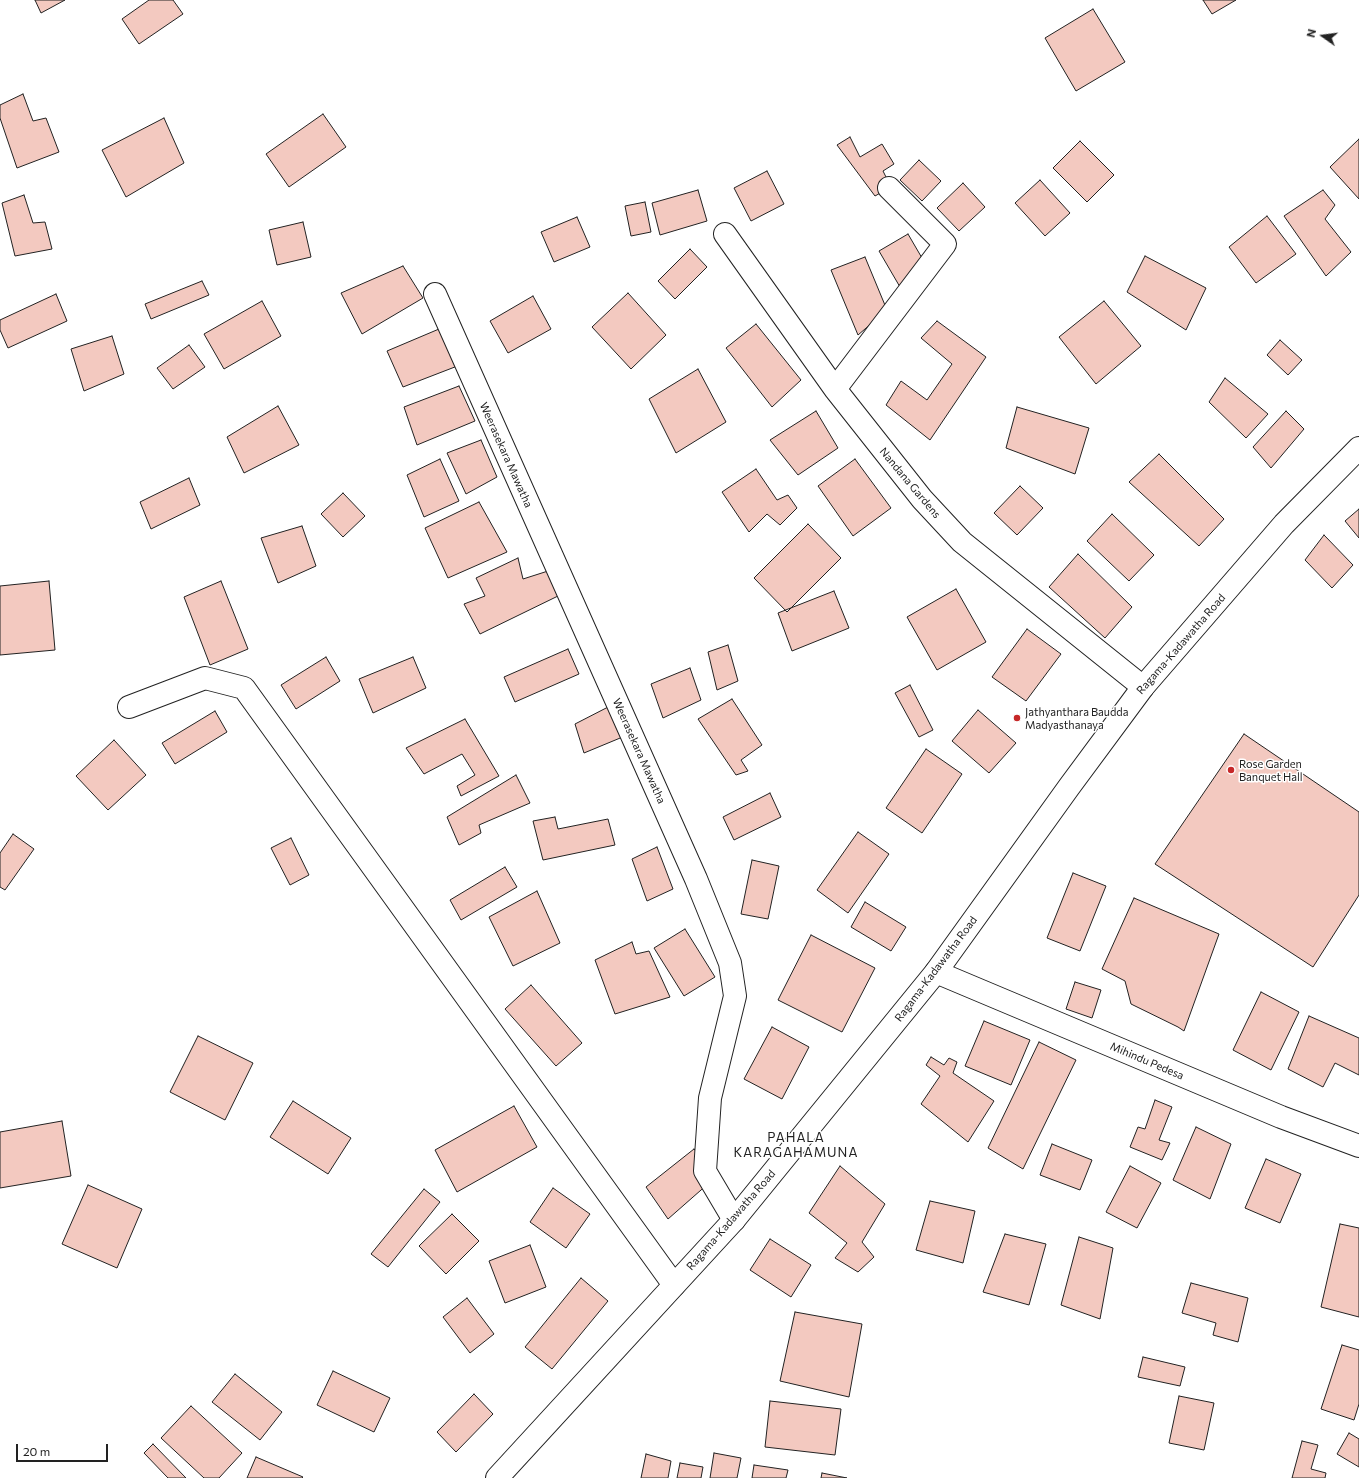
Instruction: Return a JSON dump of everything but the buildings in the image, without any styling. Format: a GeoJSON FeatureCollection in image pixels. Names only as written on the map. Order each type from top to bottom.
{"type":"FeatureCollection","features":[{"type":"Feature","properties":{"kind":"street"},"geometry":{"type":"LineString","coordinates":[[834,389],[944,244],[889,188]]}},
{"type":"Feature","properties":{"kind":"street","name":"Nandana Gardens"},"geometry":{"type":"LineString","coordinates":[[725,234],[834,389],[922,499],[962,542],[1143,687]]}},
{"type":"Feature","properties":{"kind":"street","name":"Weerasekara Mawatha"},"geometry":{"type":"LineString","coordinates":[[434,294],[693,872],[730,963],[735,996],[710,1098],[706,1171],[734,1220]]}},
{"type":"Feature","properties":{"kind":"street","name":"Ragama-Kadawatha Road"},"geometry":{"type":"LineString","coordinates":[[497,1478],[734,1220],[936,972],[1143,687],[1284,524],[1359,448]]}},
{"type":"Feature","properties":{"kind":"street"},"geometry":{"type":"LineString","coordinates":[[128,707],[205,678],[244,688],[674,1285]]}},
{"type":"Feature","properties":{"kind":"street","name":"Mihindu Pedesa"},"geometry":{"type":"LineString","coordinates":[[936,972],[1273,1114],[1359,1146]]}},
{"type":"Feature","properties":{"kind":"place","name":"Jathyanthara Baudda Madyasthanaya"},"geometry":{"type":"Point","coordinates":[1017,718]}},
{"type":"Feature","properties":{"kind":"place","name":"Rose Garden Banquet Hall"},"geometry":{"type":"Point","coordinates":[1231,770]}},
{"type":"Feature","properties":{"kind":"district","name":"PAHALA KARAGAHAMUNA"},"geometry":{"type":"Point","coordinates":[796,1146]}}]}
